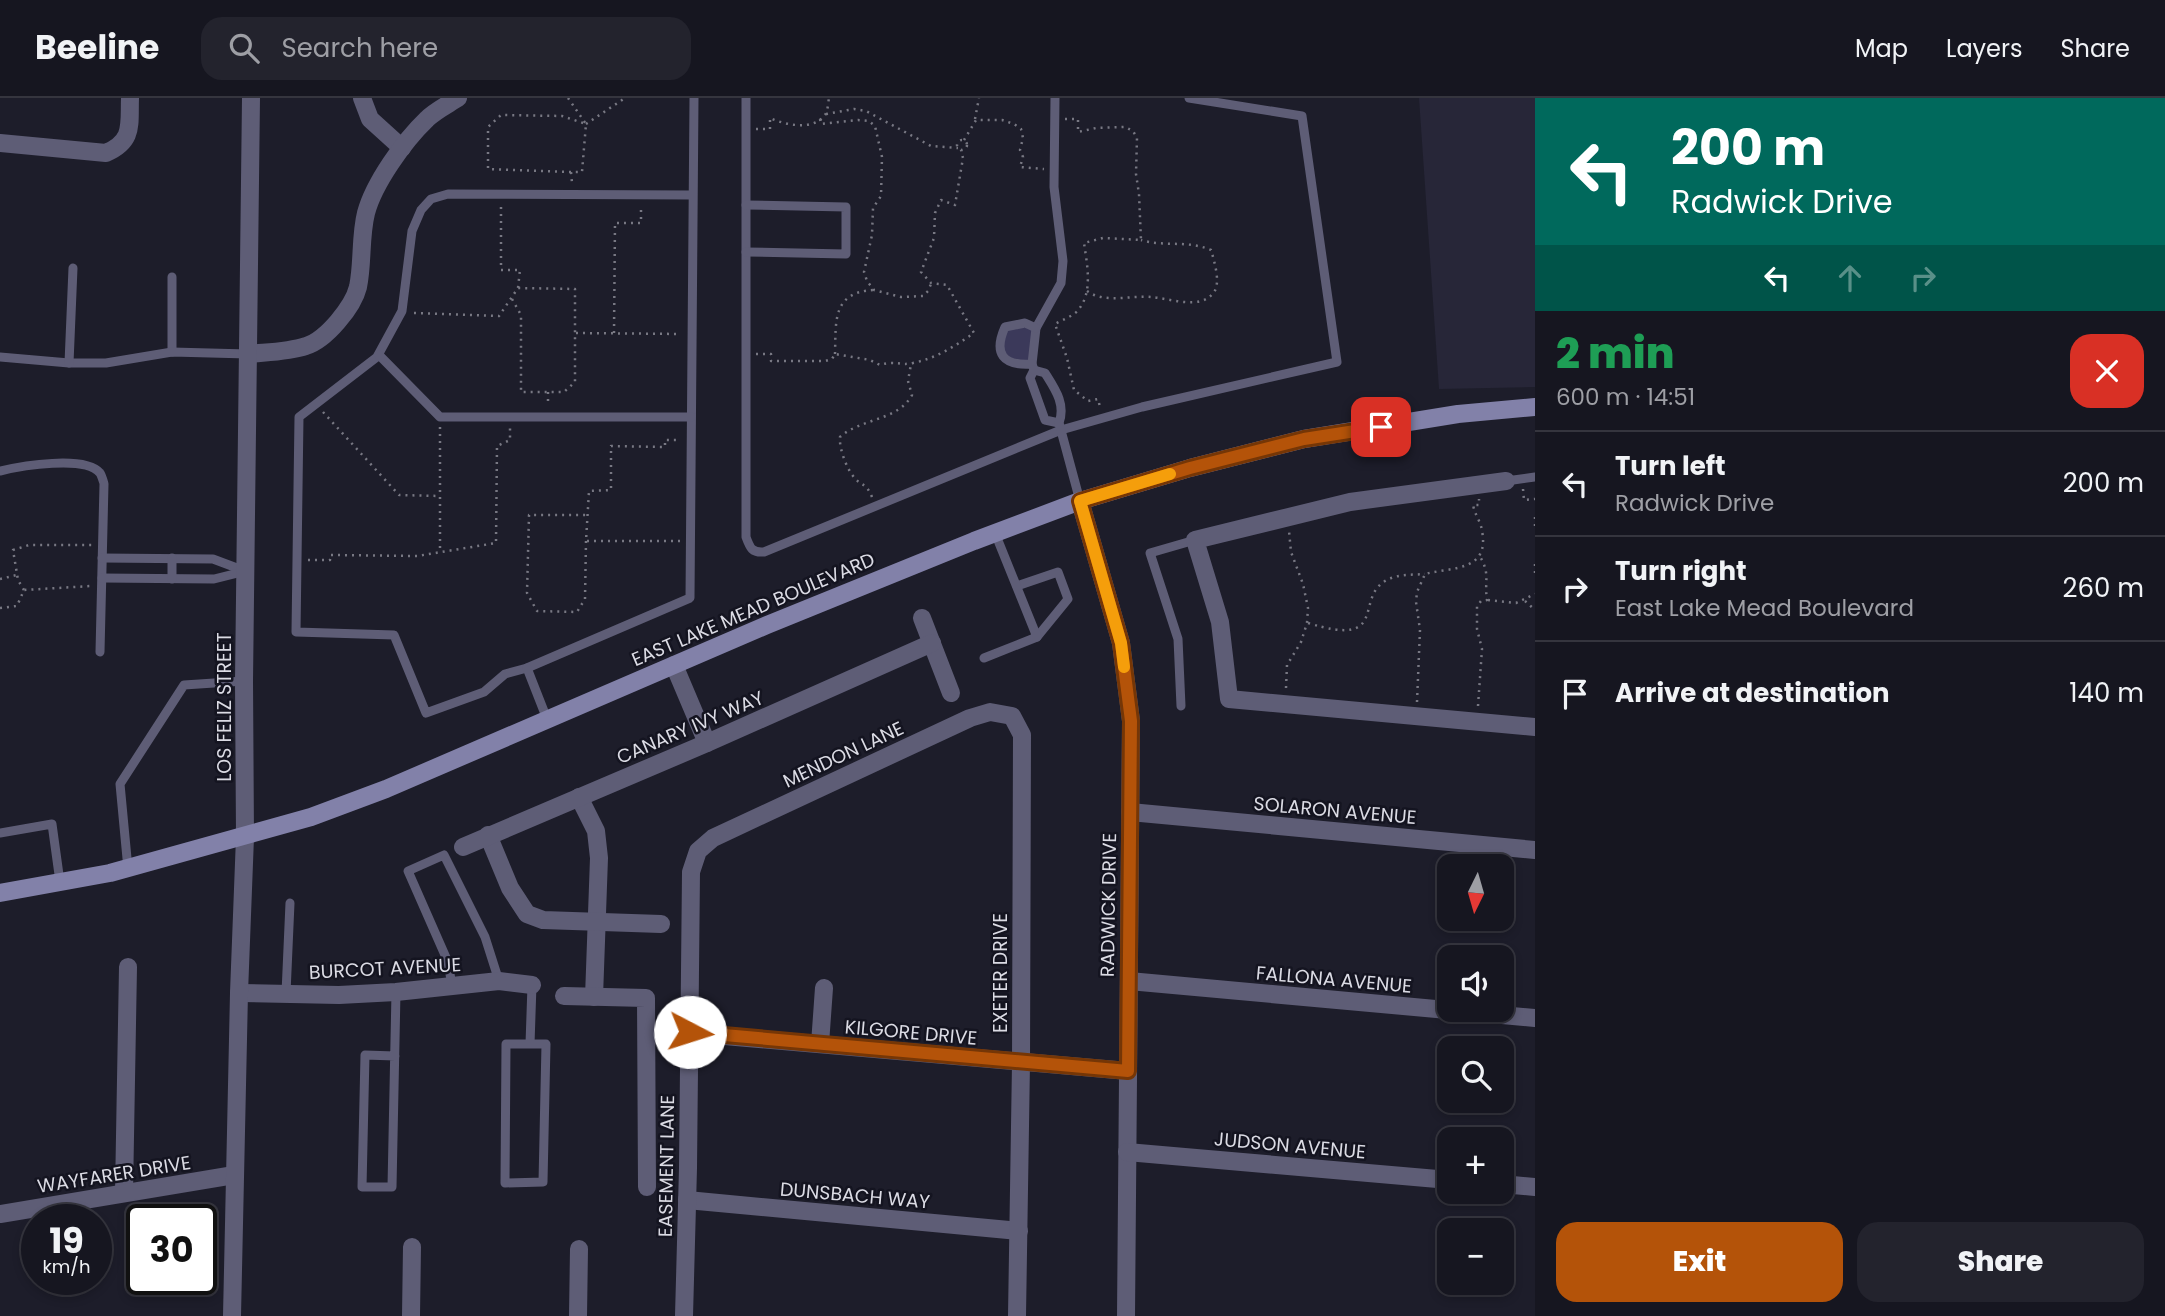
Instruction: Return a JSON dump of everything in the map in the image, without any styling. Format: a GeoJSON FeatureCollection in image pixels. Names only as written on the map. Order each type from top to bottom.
{"type":"FeatureCollection","features":[{"type":"Feature","properties":{"kind":"main road","name":"EAST LAKE MEAD BOULEVARD"},"geometry":{"type":"LineString","coordinates":[[0,893],[128,869],[311,817],[386,789],[674,665],[995,533],[1080,501],[1190,468],[1304,439],[1458,414],[1535,407]]}},
{"type":"Feature","properties":{"kind":"street"},"geometry":{"type":"LineString","coordinates":[[0,144],[106,153],[120,147],[129,135],[130,98]]}},
{"type":"Feature","properties":{"kind":"street","name":"LOS FELIZ STREET"},"geometry":{"type":"LineString","coordinates":[[232,1316],[245,837],[244,681],[251,98]]}},
{"type":"Feature","properties":{"kind":"street"},"geometry":{"type":"LineString","coordinates":[[362,98],[370,119],[402,148]]}},
{"type":"Feature","properties":{"kind":"street"},"geometry":{"type":"LineString","coordinates":[[248,354],[280,352],[309,345],[338,322],[349,308],[358,289],[366,214],[373,194],[402,148],[428,118],[457,98]]}},
{"type":"Feature","properties":{"kind":"street"},"geometry":{"type":"LineString","coordinates":[[1514,480],[1350,502],[1195,540],[1220,622],[1229,699],[1535,727]]}},
{"type":"Feature","properties":{"kind":"street","name":"RADWICK DRIVE"},"geometry":{"type":"LineString","coordinates":[[1080,501],[1121,643],[1131,721],[1126,1316]]}},
{"type":"Feature","properties":{"kind":"street"},"geometry":{"type":"LineString","coordinates":[[922,618],[951,693]]}},
{"type":"Feature","properties":{"kind":"street","name":"CANARY IVY WAY"},"geometry":{"type":"LineString","coordinates":[[463,847],[932,643]]}},
{"type":"Feature","properties":{"kind":"street"},"geometry":{"type":"LineString","coordinates":[[674,665],[707,743]]}},
{"type":"Feature","properties":{"kind":"street","name":"MENDON LANE"},"geometry":{"type":"LineString","coordinates":[[698,851],[713,838],[970,718],[989,712],[1012,716]]}},
{"type":"Feature","properties":{"kind":"street","name":"EXETER DRIVE"},"geometry":{"type":"LineString","coordinates":[[1012,716],[1022,735],[1017,1316]]}},
{"type":"Feature","properties":{"kind":"street"},"geometry":{"type":"LineString","coordinates":[[579,797],[596,831],[599,859],[594,997]]}},
{"type":"Feature","properties":{"kind":"street","name":"SOLARON AVENUE"},"geometry":{"type":"LineString","coordinates":[[1130,812],[1535,850]]}},
{"type":"Feature","properties":{"kind":"street"},"geometry":{"type":"LineString","coordinates":[[488,835],[510,888],[527,914],[543,920],[661,924]]}},
{"type":"Feature","properties":{"kind":"street","name":"EASEMENT LANE"},"geometry":{"type":"LineString","coordinates":[[684,1316],[691,872],[698,851]]}},
{"type":"Feature","properties":{"kind":"street"},"geometry":{"type":"LineString","coordinates":[[124,1193],[128,967]]}},
{"type":"Feature","properties":{"kind":"street","name":"BURCOT AVENUE"},"geometry":{"type":"LineString","coordinates":[[239,993],[339,995],[499,981],[532,985]]}},
{"type":"Feature","properties":{"kind":"street","name":"FALLONA AVENUE"},"geometry":{"type":"LineString","coordinates":[[1129,981],[1535,1018]]}},
{"type":"Feature","properties":{"kind":"street"},"geometry":{"type":"LineString","coordinates":[[820,1044],[824,988]]}},
{"type":"Feature","properties":{"kind":"street"},"geometry":{"type":"LineString","coordinates":[[564,996],[646,998],[647,1187]]}},
{"type":"Feature","properties":{"kind":"street","name":"KILGORE DRIVE"},"geometry":{"type":"LineString","coordinates":[[690,1032],[1128,1071]]}},
{"type":"Feature","properties":{"kind":"street","name":"JUDSON AVENUE"},"geometry":{"type":"LineString","coordinates":[[1127,1152],[1437,1179]]}},
{"type":"Feature","properties":{"kind":"street","name":"WAYFARER DRIVE"},"geometry":{"type":"LineString","coordinates":[[0,1214],[234,1175]]}},
{"type":"Feature","properties":{"kind":"street"},"geometry":{"type":"LineString","coordinates":[[1514,1185],[1535,1187]]}},
{"type":"Feature","properties":{"kind":"street","name":"DUNSBACH WAY"},"geometry":{"type":"LineString","coordinates":[[687,1200],[1019,1231]]}},
{"type":"Feature","properties":{"kind":"street"},"geometry":{"type":"LineString","coordinates":[[411,1316],[412,1247]]}},
{"type":"Feature","properties":{"kind":"street"},"geometry":{"type":"LineString","coordinates":[[578,1316],[579,1249]]}},
{"type":"Feature","properties":{"kind":"lane"},"geometry":{"type":"LineString","coordinates":[[693,195],[448,194],[431,199],[421,210],[412,231],[402,311],[379,355],[299,417],[296,632],[394,635],[426,713],[484,692],[505,674],[527,668],[690,598],[694,98]]}},
{"type":"Feature","properties":{"kind":"lane"},"geometry":{"type":"LineString","coordinates":[[746,98],[746,537],[750,548],[756,552],[764,552],[1060,427],[1337,362],[1302,116],[1189,98]]}},
{"type":"Feature","properties":{"kind":"lane"},"geometry":{"type":"LineString","coordinates":[[1055,98],[1054,169],[1063,261],[1061,283],[1036,328],[1030,378],[1045,420],[1060,427]]}},
{"type":"Feature","properties":{"kind":"lane"},"geometry":{"type":"LineString","coordinates":[[746,205],[846,207],[846,254],[746,252]]}},
{"type":"Feature","properties":{"kind":"lane"},"geometry":{"type":"LineString","coordinates":[[69,363],[73,268]]}},
{"type":"Feature","properties":{"kind":"lane"},"geometry":{"type":"LineString","coordinates":[[172,277],[172,352]]}},
{"type":"Feature","properties":{"kind":"lane"},"geometry":{"type":"LineString","coordinates":[[1036,328],[1025,323],[1005,327],[1000,338],[1000,351],[1004,359],[1016,365],[1033,367],[1045,373],[1056,391],[1063,412],[1060,427],[1080,501]]}},
{"type":"Feature","properties":{"kind":"lane"},"geometry":{"type":"LineString","coordinates":[[0,357],[106,363],[172,352],[248,354]]}},
{"type":"Feature","properties":{"kind":"lane"},"geometry":{"type":"LineString","coordinates":[[379,355],[440,417],[691,417]]}},
{"type":"Feature","properties":{"kind":"lane"},"geometry":{"type":"LineString","coordinates":[[0,471],[29,465],[87,465],[101,474],[104,484],[100,652]]}},
{"type":"Feature","properties":{"kind":"lane"},"geometry":{"type":"LineString","coordinates":[[1514,480],[1535,477]]}},
{"type":"Feature","properties":{"kind":"lane"},"geometry":{"type":"LineString","coordinates":[[995,533],[1037,637]]}},
{"type":"Feature","properties":{"kind":"lane"},"geometry":{"type":"LineString","coordinates":[[1181,706],[1178,639],[1150,553],[1195,540]]}},
{"type":"Feature","properties":{"kind":"lane"},"geometry":{"type":"LineString","coordinates":[[102,558],[213,559],[247,571]]}},
{"type":"Feature","properties":{"kind":"lane"},"geometry":{"type":"LineString","coordinates":[[172,558],[172,579]]}},
{"type":"Feature","properties":{"kind":"lane"},"geometry":{"type":"LineString","coordinates":[[102,582],[214,579],[247,571]]}},
{"type":"Feature","properties":{"kind":"lane"},"geometry":{"type":"LineString","coordinates":[[984,658],[1037,637],[1069,599],[1058,572],[1017,586]]}},
{"type":"Feature","properties":{"kind":"lane"},"geometry":{"type":"LineString","coordinates":[[527,668],[547,719]]}},
{"type":"Feature","properties":{"kind":"lane"},"geometry":{"type":"LineString","coordinates":[[128,869],[120,785],[184,685],[244,681]]}},
{"type":"Feature","properties":{"kind":"lane"},"geometry":{"type":"LineString","coordinates":[[0,833],[52,824],[60,882]]}},
{"type":"Feature","properties":{"kind":"lane"},"geometry":{"type":"LineString","coordinates":[[452,986],[448,962],[408,871],[444,855],[485,937],[499,981]]}},
{"type":"Feature","properties":{"kind":"lane"},"geometry":{"type":"LineString","coordinates":[[286,993],[290,903]]}},
{"type":"Feature","properties":{"kind":"lane"},"geometry":{"type":"LineString","coordinates":[[530,1044],[532,985]]}},
{"type":"Feature","properties":{"kind":"lane"},"geometry":{"type":"LineString","coordinates":[[395,1056],[365,1055],[362,1186],[392,1187],[395,1056],[396,992]]}},
{"type":"Feature","properties":{"kind":"lane"},"geometry":{"type":"LineString","coordinates":[[506,1044],[530,1044],[546,1044],[544,1182],[505,1183],[506,1044]]}},
{"type":"Feature","properties":{"kind":"path"},"geometry":{"type":"LineString","coordinates":[[568,98],[586,124],[582,172],[488,169],[488,127],[501,116],[562,116],[586,124]]}},
{"type":"Feature","properties":{"kind":"path"},"geometry":{"type":"LineString","coordinates":[[586,124],[625,98]]}},
{"type":"Feature","properties":{"kind":"path"},"geometry":{"type":"LineString","coordinates":[[826,114],[829,98]]}},
{"type":"Feature","properties":{"kind":"path"},"geometry":{"type":"LineString","coordinates":[[835,354],[870,360],[880,365],[891,361],[911,364],[947,351],[974,333],[947,285],[931,283],[921,272],[934,238],[934,213],[941,200],[955,205],[963,158],[958,142],[964,140],[976,120],[978,98]]}},
{"type":"Feature","properties":{"kind":"path"},"geometry":{"type":"LineString","coordinates":[[746,129],[770,129],[770,118],[787,125],[801,126],[826,114],[854,109],[866,111],[931,146],[967,148],[964,140]]}},
{"type":"Feature","properties":{"kind":"path"},"geometry":{"type":"LineString","coordinates":[[820,119],[821,124],[869,121],[875,126],[880,140],[881,196],[873,208],[872,235],[864,272],[874,290]]}},
{"type":"Feature","properties":{"kind":"path"},"geometry":{"type":"LineString","coordinates":[[1055,119],[1078,119],[1078,132],[1125,127],[1133,131],[1137,138],[1136,174],[1141,240]]}},
{"type":"Feature","properties":{"kind":"path"},"geometry":{"type":"LineString","coordinates":[[976,120],[1002,120],[1014,124],[1021,130],[1023,138],[1020,167],[1054,169]]}},
{"type":"Feature","properties":{"kind":"path"},"geometry":{"type":"LineString","coordinates":[[572,172],[572,195]]}},
{"type":"Feature","properties":{"kind":"path"},"geometry":{"type":"LineString","coordinates":[[402,311],[426,315],[499,316],[518,288],[520,270],[501,270],[501,195]]}},
{"type":"Feature","properties":{"kind":"path"},"geometry":{"type":"LineString","coordinates":[[614,333],[615,223],[641,223],[641,195]]}},
{"type":"Feature","properties":{"kind":"path"},"geometry":{"type":"LineString","coordinates":[[1087,291],[1095,296],[1151,296],[1187,302],[1209,298],[1217,287],[1211,250],[1200,245],[1153,244],[1141,240],[1103,238],[1084,243],[1087,291],[1079,310],[1055,324],[1067,358],[1074,390],[1088,401],[1098,399],[1104,418]]}},
{"type":"Feature","properties":{"kind":"path"},"geometry":{"type":"LineString","coordinates":[[746,354],[771,354],[771,361],[825,362],[835,354],[836,321],[840,304],[854,293],[874,290],[901,297],[923,296],[931,283]]}},
{"type":"Feature","properties":{"kind":"path"},"geometry":{"type":"LineString","coordinates":[[512,299],[521,315],[521,391],[564,392],[575,382],[575,289],[518,288]]}},
{"type":"Feature","properties":{"kind":"path"},"geometry":{"type":"LineString","coordinates":[[575,332],[692,334]]}},
{"type":"Feature","properties":{"kind":"path"},"geometry":{"type":"LineString","coordinates":[[876,505],[868,487],[853,477],[840,445],[840,437],[847,431],[887,416],[906,405],[912,395],[908,381],[911,364]]}},
{"type":"Feature","properties":{"kind":"path"},"geometry":{"type":"LineString","coordinates":[[316,404],[399,495],[440,496]]}},
{"type":"Feature","properties":{"kind":"path"},"geometry":{"type":"LineString","coordinates":[[440,417],[440,552]]}},
{"type":"Feature","properties":{"kind":"path"},"geometry":{"type":"LineString","coordinates":[[297,560],[330,560],[330,555],[417,556],[496,543],[497,446],[510,440],[510,417]]}},
{"type":"Feature","properties":{"kind":"path"},"geometry":{"type":"LineString","coordinates":[[589,515],[529,515],[527,593],[537,611],[577,612],[585,600],[586,541],[589,515],[589,491],[611,490],[611,446],[665,447],[665,440],[691,440]]}},
{"type":"Feature","properties":{"kind":"path"},"geometry":{"type":"LineString","coordinates":[[1514,480],[1524,500],[1535,499]]}},
{"type":"Feature","properties":{"kind":"path"},"geometry":{"type":"LineString","coordinates":[[1307,623],[1339,630],[1357,628],[1366,621],[1373,597],[1388,580],[1468,566],[1479,555],[1483,542],[1482,528],[1475,517],[1473,505],[1479,505],[1477,485]]}},
{"type":"Feature","properties":{"kind":"path"},"geometry":{"type":"LineString","coordinates":[[1535,517],[1535,526]]}},
{"type":"Feature","properties":{"kind":"path"},"geometry":{"type":"LineString","coordinates":[[1285,704],[1287,665],[1301,642],[1308,608],[1303,584],[1291,552],[1291,537],[1286,518]]}},
{"type":"Feature","properties":{"kind":"path"},"geometry":{"type":"LineString","coordinates":[[586,541],[690,542]]}},
{"type":"Feature","properties":{"kind":"path"},"geometry":{"type":"LineString","coordinates":[[0,608],[17,606],[24,590],[17,575],[13,550],[29,545],[103,545]]}},
{"type":"Feature","properties":{"kind":"path"},"geometry":{"type":"LineString","coordinates":[[1479,555],[1488,575],[1485,588],[1487,600]]}},
{"type":"Feature","properties":{"kind":"path"},"geometry":{"type":"LineString","coordinates":[[1535,564],[1535,573]]}},
{"type":"Feature","properties":{"kind":"path"},"geometry":{"type":"LineString","coordinates":[[1417,716],[1420,630],[1416,602],[1424,574]]}},
{"type":"Feature","properties":{"kind":"path"},"geometry":{"type":"LineString","coordinates":[[0,579],[17,575]]}},
{"type":"Feature","properties":{"kind":"path"},"geometry":{"type":"LineString","coordinates":[[24,590],[102,582]]}},
{"type":"Feature","properties":{"kind":"path"},"geometry":{"type":"LineString","coordinates":[[1477,722],[1482,649],[1477,629],[1477,606],[1487,600],[1505,603],[1524,600],[1535,594]]}},
{"type":"Feature","properties":{"kind":"path"},"geometry":{"type":"LineString","coordinates":[[1524,600],[1535,610]]}},
{"type":"Feature","properties":{"kind":"shaded area"},"geometry":{"type":"Polygon","coordinates":[[[1419,98],[1535,98],[1535,387],[1439,389],[1419,98]]]}},
{"type":"Feature","properties":{"kind":"shaded area"},"geometry":{"type":"Polygon","coordinates":[[[1005,327],[1036,328],[1032,364],[1016,365],[1000,351],[1005,327]]]}},
{"type":"Feature","properties":{"kind":"slow traffic"},"geometry":{"type":"LineString","coordinates":[[1124,667],[1121,643],[1080,501],[1170,474]]}},
{"type":"Feature","properties":{"kind":"route"},"geometry":{"type":"LineString","coordinates":[[690,1032],[1128,1071],[1131,721],[1121,643],[1080,501],[1190,468],[1304,439],[1381,427]]}}]}
